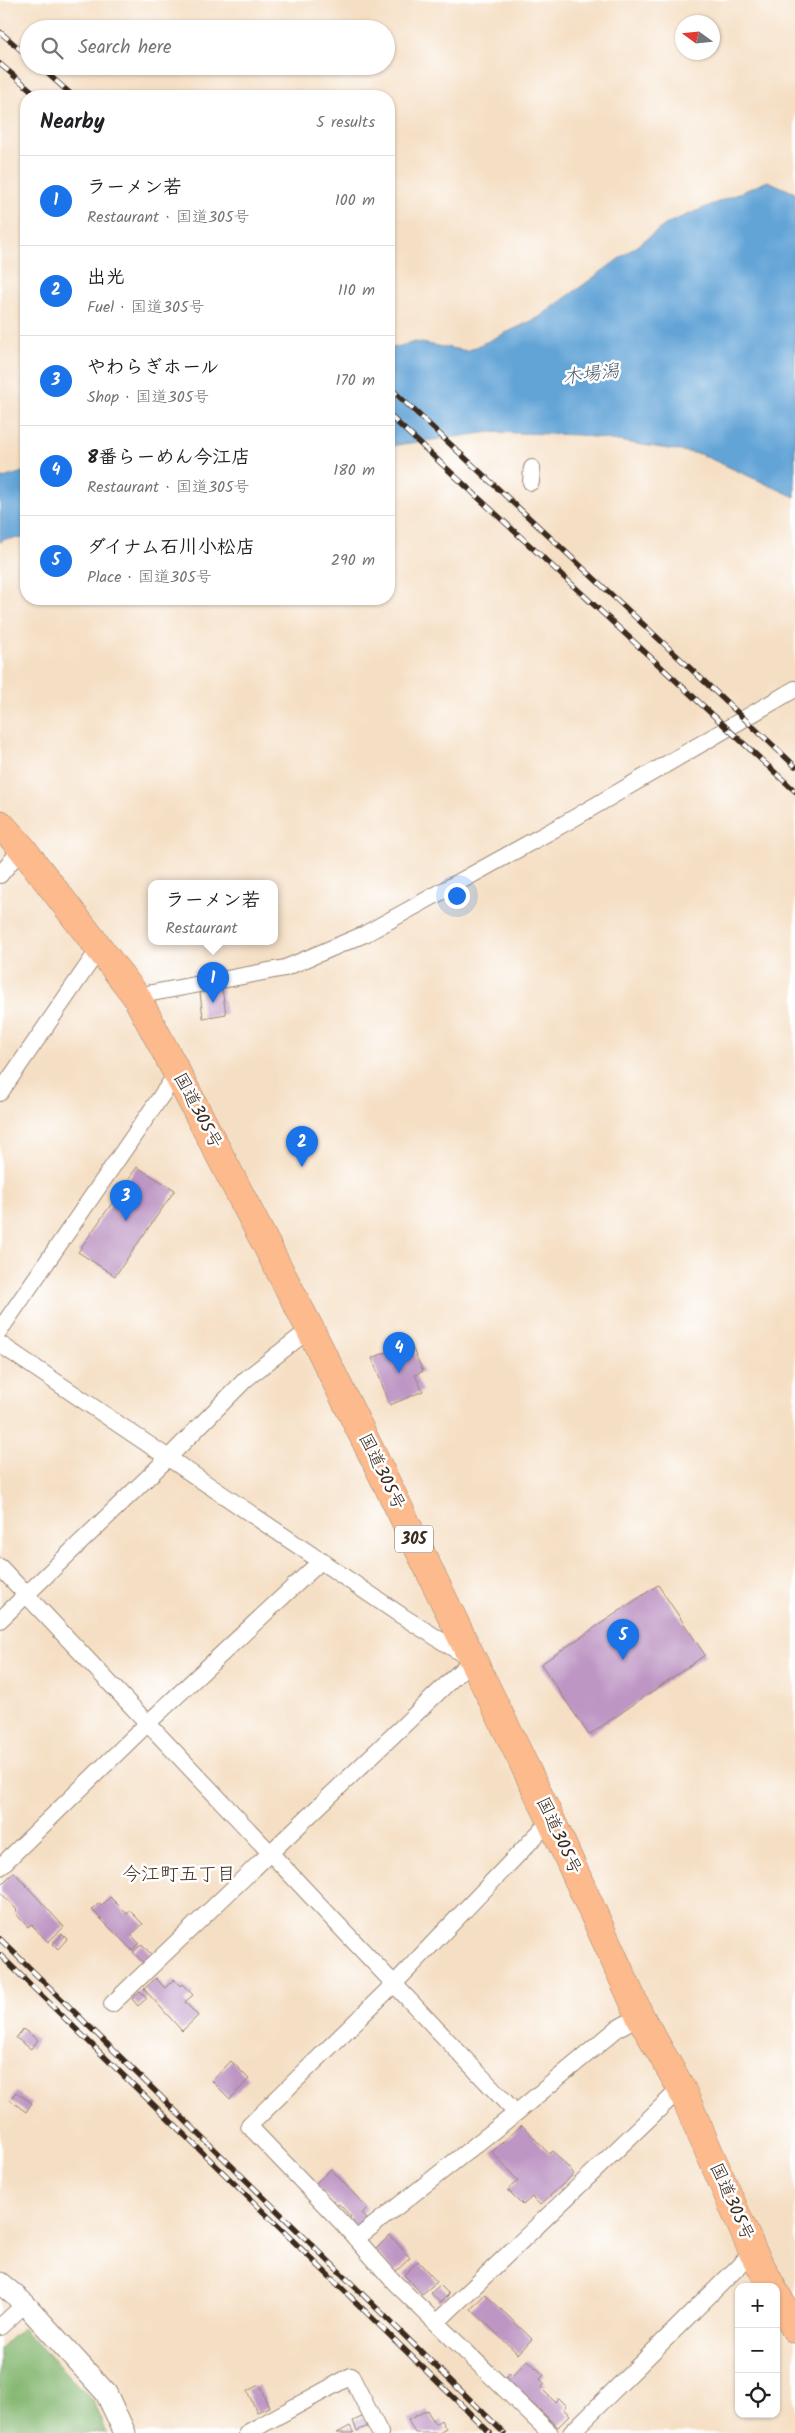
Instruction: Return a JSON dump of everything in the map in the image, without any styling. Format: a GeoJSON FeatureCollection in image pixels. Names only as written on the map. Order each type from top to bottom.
{"type":"FeatureCollection","features":[{"type":"Feature","properties":{"kind":"highway","name":"国道305号"},"geometry":{"type":"LineString","coordinates":[[0,824],[22,848],[136,996],[177,1073],[310,1329],[551,1820],[640,2016],[681,2088],[753,2252],[770,2283]]}},
{"type":"Feature","properties":{"kind":"highway"},"geometry":{"type":"LineString","coordinates":[[780,2301],[795,2329]]}},
{"type":"Feature","properties":{"kind":"street"},"geometry":{"type":"LineString","coordinates":[[136,996],[285,968],[365,934],[569,821],[795,689]]}},
{"type":"Feature","properties":{"kind":"street"},"geometry":{"type":"LineString","coordinates":[[0,875],[22,848]]}},
{"type":"Feature","properties":{"kind":"street"},"geometry":{"type":"LineString","coordinates":[[0,1094],[99,949]]}},
{"type":"Feature","properties":{"kind":"street"},"geometry":{"type":"LineString","coordinates":[[0,1330],[177,1073]]}},
{"type":"Feature","properties":{"kind":"street"},"geometry":{"type":"LineString","coordinates":[[0,1620],[169,1457],[246,1379],[310,1329]]}},
{"type":"Feature","properties":{"kind":"street"},"geometry":{"type":"LineString","coordinates":[[0,1344],[472,1660],[272,1854],[112,2004]]}},
{"type":"Feature","properties":{"kind":"street"},"geometry":{"type":"LineString","coordinates":[[0,1867],[149,1722],[322,1560]]}},
{"type":"Feature","properties":{"kind":"street"},"geometry":{"type":"LineString","coordinates":[[0,1567],[25,1596],[149,1722],[516,2113]]}},
{"type":"Feature","properties":{"kind":"street"},"geometry":{"type":"LineString","coordinates":[[550,2433],[395,2283],[249,2126],[395,1983],[551,1820]]}},
{"type":"Feature","properties":{"kind":"street"},"geometry":{"type":"LineString","coordinates":[[356,2239],[516,2113],[618,2028],[640,2016]]}},
{"type":"Feature","properties":{"kind":"street"},"geometry":{"type":"LineString","coordinates":[[437,2322],[681,2088]]}},
{"type":"Feature","properties":{"kind":"street"},"geometry":{"type":"LineString","coordinates":[[571,2433],[753,2252]]}},
{"type":"Feature","properties":{"kind":"street"},"geometry":{"type":"LineString","coordinates":[[0,2283],[25,2304],[106,2393],[124,2433]]}},
{"type":"Feature","properties":{"kind":"street"},"geometry":{"type":"LineString","coordinates":[[0,2327],[25,2304]]}},
{"type":"Feature","properties":{"kind":"street"},"geometry":{"type":"LineString","coordinates":[[247,2433],[351,2376],[380,2433]]}},
{"type":"Feature","properties":{"kind":"green space"},"geometry":{"type":"Polygon","coordinates":[[[22,2328],[92,2400],[107,2433],[0,2433],[0,2349],[22,2328]]]}},
{"type":"Feature","properties":{"kind":"water","name":"木場潟"},"geometry":{"type":"Polygon","coordinates":[[[768,181],[795,193],[795,497],[700,454],[580,435],[490,432],[395,445],[395,347],[415,342],[467,351],[538,318],[668,223],[768,181]]]}},
{"type":"Feature","properties":{"kind":"water"},"geometry":{"type":"Polygon","coordinates":[[[20,473],[20,538],[4,539],[0,543],[0,479],[20,473]]]}},
{"type":"Feature","properties":{"kind":"building"},"geometry":{"type":"Polygon","coordinates":[[[222,989],[226,1014],[203,1018],[200,992],[222,989]]]}},
{"type":"Feature","properties":{"kind":"building"},"geometry":{"type":"Polygon","coordinates":[[[137,1167],[175,1190],[115,1276],[78,1252],[137,1167]]]}},
{"type":"Feature","properties":{"kind":"building"},"geometry":{"type":"Polygon","coordinates":[[[410,1343],[423,1371],[415,1375],[423,1391],[390,1405],[372,1358],[410,1343]]]}},
{"type":"Feature","properties":{"kind":"building"},"geometry":{"type":"Polygon","coordinates":[[[658,1585],[705,1655],[589,1735],[541,1664],[658,1585]]]}},
{"type":"Feature","properties":{"kind":"building"},"geometry":{"type":"Polygon","coordinates":[[[14,1872],[64,1927],[48,1942],[31,1924],[28,1927],[15,1913],[17,1910],[0,1892],[0,1886],[14,1872]]]}},
{"type":"Feature","properties":{"kind":"building"},"geometry":{"type":"Polygon","coordinates":[[[110,1897],[127,1914],[130,1911],[143,1924],[131,1935],[139,1943],[132,1950],[92,1910],[99,1903],[101,1906],[110,1897]]]}},
{"type":"Feature","properties":{"kind":"building"},"geometry":{"type":"Polygon","coordinates":[[[62,1934],[67,1939],[58,1949],[53,1944],[62,1934]]]}},
{"type":"Feature","properties":{"kind":"building"},"geometry":{"type":"Polygon","coordinates":[[[142,1944],[153,1957],[145,1965],[133,1952],[142,1944]]]}},
{"type":"Feature","properties":{"kind":"building"},"geometry":{"type":"Polygon","coordinates":[[[156,1978],[165,1988],[174,1979],[193,1995],[185,2002],[198,2016],[182,2031],[144,1989],[156,1978]]]}},
{"type":"Feature","properties":{"kind":"building"},"geometry":{"type":"Polygon","coordinates":[[[140,1991],[147,1998],[138,2006],[132,1999],[140,1991]]]}},
{"type":"Feature","properties":{"kind":"building"},"geometry":{"type":"Polygon","coordinates":[[[23,2029],[38,2040],[31,2049],[16,2038],[23,2029]]]}},
{"type":"Feature","properties":{"kind":"building"},"geometry":{"type":"Polygon","coordinates":[[[231,2061],[249,2079],[230,2099],[212,2081],[231,2061]]]}},
{"type":"Feature","properties":{"kind":"building"},"geometry":{"type":"Polygon","coordinates":[[[16,2092],[32,2103],[26,2112],[10,2100],[16,2092]]]}},
{"type":"Feature","properties":{"kind":"building"},"geometry":{"type":"Polygon","coordinates":[[[522,2125],[549,2154],[553,2151],[574,2174],[540,2205],[532,2197],[523,2205],[508,2190],[518,2181],[492,2152],[522,2125]]]}},
{"type":"Feature","properties":{"kind":"building"},"geometry":{"type":"Polygon","coordinates":[[[331,2169],[367,2208],[362,2214],[367,2219],[356,2229],[348,2220],[351,2217],[339,2204],[336,2206],[315,2184],[331,2169]]]}},
{"type":"Feature","properties":{"kind":"building"},"geometry":{"type":"Polygon","coordinates":[[[390,2235],[410,2258],[395,2272],[375,2250],[390,2235]]]}},
{"type":"Feature","properties":{"kind":"building"},"geometry":{"type":"Polygon","coordinates":[[[418,2261],[437,2282],[422,2294],[404,2275],[418,2261]]]}},
{"type":"Feature","properties":{"kind":"building"},"geometry":{"type":"Polygon","coordinates":[[[440,2285],[449,2294],[440,2303],[431,2293],[440,2285]]]}},
{"type":"Feature","properties":{"kind":"building"},"geometry":{"type":"Polygon","coordinates":[[[485,2294],[532,2339],[518,2354],[471,2309],[485,2294]]]}},
{"type":"Feature","properties":{"kind":"building"},"geometry":{"type":"Polygon","coordinates":[[[527,2360],[544,2375],[540,2379],[545,2384],[541,2388],[555,2402],[558,2398],[566,2406],[563,2409],[570,2415],[558,2427],[532,2403],[530,2406],[503,2379],[509,2373],[512,2376],[527,2360]]]}},
{"type":"Feature","properties":{"kind":"building"},"geometry":{"type":"Polygon","coordinates":[[[259,2385],[269,2407],[257,2412],[247,2391],[259,2385]]]}},
{"type":"Feature","properties":{"kind":"building"},"geometry":{"type":"Polygon","coordinates":[[[427,2410],[435,2424],[441,2420],[446,2429],[439,2433],[415,2433],[408,2420],[427,2410]]]}},
{"type":"Feature","properties":{"kind":"building"},"geometry":{"type":"Polygon","coordinates":[[[364,2416],[368,2426],[357,2431],[353,2421],[364,2416]]]}},
{"type":"Feature","properties":{"kind":"building"},"geometry":{"type":"Polygon","coordinates":[[[350,2426],[354,2433],[337,2433],[350,2426]]]}},
{"type":"Feature","properties":{"kind":"railway"},"geometry":{"type":"LineString","coordinates":[[0,32],[20,49]]}},
{"type":"Feature","properties":{"kind":"railway"},"geometry":{"type":"LineString","coordinates":[[0,64],[31,90]]}},
{"type":"Feature","properties":{"kind":"railway"},"geometry":{"type":"LineString","coordinates":[[49,75],[66,90]]}},
{"type":"Feature","properties":{"kind":"railway"},"geometry":{"type":"LineString","coordinates":[[395,393],[795,766]]}},
{"type":"Feature","properties":{"kind":"railway"},"geometry":{"type":"LineString","coordinates":[[395,421],[795,791]]}},
{"type":"Feature","properties":{"kind":"railway"},"geometry":{"type":"LineString","coordinates":[[0,1939],[504,2433]]}},
{"type":"Feature","properties":{"kind":"railway"},"geometry":{"type":"LineString","coordinates":[[0,1955],[490,2433]]}},
{"type":"Feature","properties":{"kind":"place","name":"ラーメン若"},"geometry":{"type":"Point","coordinates":[213,1003]}},
{"type":"Feature","properties":{"kind":"place","name":"出光"},"geometry":{"type":"Point","coordinates":[302,1167]}},
{"type":"Feature","properties":{"kind":"place","name":"やわらぎホール"},"geometry":{"type":"Point","coordinates":[126,1221]}},
{"type":"Feature","properties":{"kind":"place","name":"8番らーめん今江店"},"geometry":{"type":"Point","coordinates":[399,1373]}},
{"type":"Feature","properties":{"kind":"place","name":"ダイナム石川小松店"},"geometry":{"type":"Point","coordinates":[623,1660]}},
{"type":"Feature","properties":{"kind":"district","name":"今江町五丁目"},"geometry":{"type":"Point","coordinates":[179,1875]}}]}
